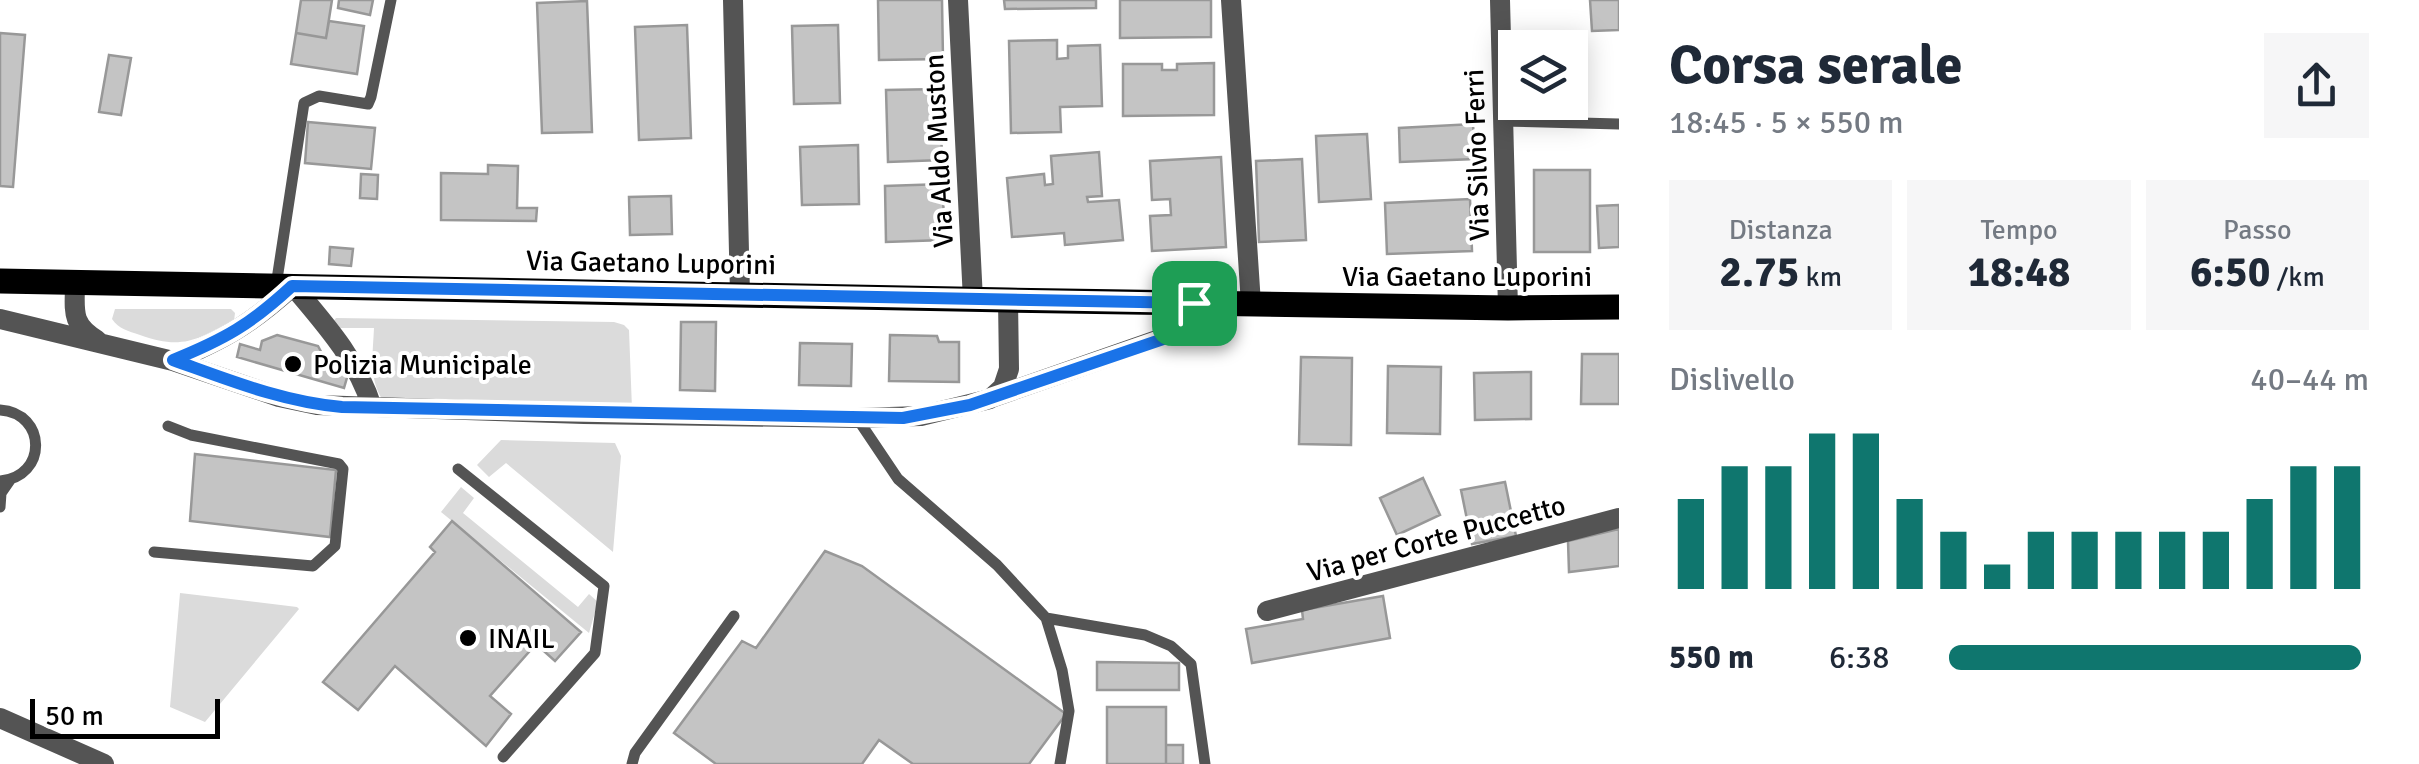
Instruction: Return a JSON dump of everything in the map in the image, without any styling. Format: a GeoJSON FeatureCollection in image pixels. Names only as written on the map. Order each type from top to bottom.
{"type":"FeatureCollection","features":[{"type":"Feature","properties":{"kind":"main road","name":"Via Gaetano Luporini"},"geometry":{"type":"LineString","coordinates":[[0,281],[972,300],[1619,307]]}},
{"type":"Feature","properties":{"kind":"street"},"geometry":{"type":"LineString","coordinates":[[732,0],[740,294]]}},
{"type":"Feature","properties":{"kind":"street","name":"Via Aldo Muston"},"geometry":{"type":"LineString","coordinates":[[958,0],[972,300]]}},
{"type":"Feature","properties":{"kind":"street"},"geometry":{"type":"LineString","coordinates":[[1232,0],[1251,304]]}},
{"type":"Feature","properties":{"kind":"street","name":"Via Silvio Ferri"},"geometry":{"type":"LineString","coordinates":[[1500,0],[1508,308]]}},
{"type":"Feature","properties":{"kind":"street"},"geometry":{"type":"LineString","coordinates":[[75,282],[78,326],[103,344]]}},
{"type":"Feature","properties":{"kind":"street"},"geometry":{"type":"LineString","coordinates":[[173,360],[242,328],[260,316],[284,286],[334,334],[352,361],[372,407]]}},
{"type":"Feature","properties":{"kind":"street"},"geometry":{"type":"LineString","coordinates":[[990,399],[1003,387],[1009,369],[1008,300]]}},
{"type":"Feature","properties":{"kind":"street"},"geometry":{"type":"LineString","coordinates":[[0,320],[173,360],[279,397],[317,405],[858,418],[921,416],[990,399],[1180,332],[1189,321],[1194,303]]}},
{"type":"Feature","properties":{"kind":"street","name":"Via per Corte Puccetto"},"geometry":{"type":"LineString","coordinates":[[1267,611],[1619,518]]}},
{"type":"Feature","properties":{"kind":"street"},"geometry":{"type":"LineString","coordinates":[[0,718],[104,764]]}},
{"type":"Feature","properties":{"kind":"lane"},"geometry":{"type":"LineString","coordinates":[[284,286],[304,103],[319,96],[368,104],[390,0]]}},
{"type":"Feature","properties":{"kind":"lane"},"geometry":{"type":"LineString","coordinates":[[1502,121],[1619,124]]}},
{"type":"Feature","properties":{"kind":"lane"},"geometry":{"type":"LineString","coordinates":[[0,410],[18,414],[28,422],[36,444],[29,467],[5,480],[0,507]]}},
{"type":"Feature","properties":{"kind":"lane"},"geometry":{"type":"LineString","coordinates":[[858,418],[898,479],[996,565],[1046,618],[1070,711],[1060,764]]}},
{"type":"Feature","properties":{"kind":"lane"},"geometry":{"type":"LineString","coordinates":[[154,552],[313,566],[335,546],[343,469],[339,464],[191,435],[168,426]]}},
{"type":"Feature","properties":{"kind":"lane"},"geometry":{"type":"LineString","coordinates":[[458,469],[604,586],[595,654],[503,757]]}},
{"type":"Feature","properties":{"kind":"lane"},"geometry":{"type":"LineString","coordinates":[[632,764],[635,753],[734,616]]}},
{"type":"Feature","properties":{"kind":"lane"},"geometry":{"type":"LineString","coordinates":[[1046,618],[1145,635],[1171,646],[1192,664],[1205,764]]}},
{"type":"Feature","properties":{"kind":"shaded area"},"geometry":{"type":"Polygon","coordinates":[[[115,309],[231,309],[235,313],[234,321],[209,333],[188,341],[167,342],[121,327],[112,319],[115,309]]]}},
{"type":"Feature","properties":{"kind":"shaded area"},"geometry":{"type":"Polygon","coordinates":[[[336,318],[624,325],[629,330],[632,409],[384,402],[374,376],[374,328],[334,328],[336,318]]]}},
{"type":"Feature","properties":{"kind":"shaded area"},"geometry":{"type":"Polygon","coordinates":[[[501,440],[615,443],[621,456],[613,552],[506,463],[489,477],[477,465],[501,440]]]}},
{"type":"Feature","properties":{"kind":"shaded area"},"geometry":{"type":"Polygon","coordinates":[[[461,487],[474,498],[463,513],[578,607],[589,594],[598,602],[589,633],[441,512],[461,487]]]}},
{"type":"Feature","properties":{"kind":"shaded area"},"geometry":{"type":"Polygon","coordinates":[[[180,593],[299,609],[205,722],[170,707],[180,593]]]}},
{"type":"Feature","properties":{"kind":"building"},"geometry":{"type":"Polygon","coordinates":[[[301,0],[332,0],[326,38],[296,33],[301,0]]]}},
{"type":"Feature","properties":{"kind":"building"},"geometry":{"type":"Polygon","coordinates":[[[339,0],[373,0],[370,15],[338,8],[339,0]]]}},
{"type":"Feature","properties":{"kind":"building"},"geometry":{"type":"Polygon","coordinates":[[[878,0],[942,0],[943,59],[879,60],[878,0]]]}},
{"type":"Feature","properties":{"kind":"building"},"geometry":{"type":"Polygon","coordinates":[[[1004,0],[1096,0],[1096,8],[1005,9],[1004,0]]]}},
{"type":"Feature","properties":{"kind":"building"},"geometry":{"type":"Polygon","coordinates":[[[1120,0],[1211,0],[1211,37],[1120,38],[1120,0]]]}},
{"type":"Feature","properties":{"kind":"building"},"geometry":{"type":"Polygon","coordinates":[[[1590,0],[1619,0],[1619,30],[1592,31],[1590,0]]]}},
{"type":"Feature","properties":{"kind":"building"},"geometry":{"type":"Polygon","coordinates":[[[587,1],[592,132],[542,133],[537,3],[587,1]]]}},
{"type":"Feature","properties":{"kind":"building"},"geometry":{"type":"Polygon","coordinates":[[[329,21],[364,26],[357,74],[291,64],[296,33],[326,38],[329,21]]]}},
{"type":"Feature","properties":{"kind":"building"},"geometry":{"type":"Polygon","coordinates":[[[687,25],[691,138],[639,140],[635,27],[687,25]]]}},
{"type":"Feature","properties":{"kind":"building"},"geometry":{"type":"Polygon","coordinates":[[[838,25],[840,103],[794,104],[792,26],[838,25]]]}},
{"type":"Feature","properties":{"kind":"building"},"geometry":{"type":"Polygon","coordinates":[[[0,33],[25,35],[13,187],[0,186],[0,33]]]}},
{"type":"Feature","properties":{"kind":"building"},"geometry":{"type":"Polygon","coordinates":[[[1057,40],[1057,59],[1068,58],[1068,46],[1100,45],[1102,106],[1060,107],[1061,132],[1011,133],[1009,41],[1057,40]]]}},
{"type":"Feature","properties":{"kind":"building"},"geometry":{"type":"Polygon","coordinates":[[[109,55],[131,58],[121,115],[99,112],[109,55]]]}},
{"type":"Feature","properties":{"kind":"building"},"geometry":{"type":"Polygon","coordinates":[[[1214,63],[1214,115],[1123,116],[1123,64],[1162,64],[1162,70],[1177,70],[1177,64],[1214,63]]]}},
{"type":"Feature","properties":{"kind":"building"},"geometry":{"type":"Polygon","coordinates":[[[940,89],[942,160],[888,162],[886,90],[940,89]]]}},
{"type":"Feature","properties":{"kind":"building"},"geometry":{"type":"Polygon","coordinates":[[[308,122],[375,128],[371,169],[305,163],[308,122]]]}},
{"type":"Feature","properties":{"kind":"building"},"geometry":{"type":"Polygon","coordinates":[[[1473,124],[1475,159],[1400,162],[1399,128],[1473,124]]]}},
{"type":"Feature","properties":{"kind":"building"},"geometry":{"type":"Polygon","coordinates":[[[1367,134],[1371,199],[1319,202],[1316,136],[1367,134]]]}},
{"type":"Feature","properties":{"kind":"building"},"geometry":{"type":"Polygon","coordinates":[[[858,145],[859,204],[802,205],[800,147],[858,145]]]}},
{"type":"Feature","properties":{"kind":"building"},"geometry":{"type":"Polygon","coordinates":[[[1099,152],[1102,196],[1087,197],[1088,202],[1119,200],[1123,240],[1065,245],[1064,233],[1012,237],[1007,178],[1044,174],[1045,185],[1053,184],[1051,156],[1099,152]]]}},
{"type":"Feature","properties":{"kind":"building"},"geometry":{"type":"Polygon","coordinates":[[[1221,157],[1226,247],[1152,251],[1150,216],[1171,215],[1170,199],[1152,200],[1150,161],[1221,157]]]}},
{"type":"Feature","properties":{"kind":"building"},"geometry":{"type":"Polygon","coordinates":[[[1302,159],[1306,240],[1259,242],[1256,161],[1302,159]]]}},
{"type":"Feature","properties":{"kind":"building"},"geometry":{"type":"Polygon","coordinates":[[[488,165],[518,166],[517,208],[537,208],[536,221],[441,220],[441,173],[488,174],[488,165]]]}},
{"type":"Feature","properties":{"kind":"building"},"geometry":{"type":"Polygon","coordinates":[[[1534,170],[1590,170],[1590,252],[1534,252],[1534,170]]]}},
{"type":"Feature","properties":{"kind":"building"},"geometry":{"type":"Polygon","coordinates":[[[361,174],[378,175],[377,199],[360,198],[361,174]]]}},
{"type":"Feature","properties":{"kind":"building"},"geometry":{"type":"Polygon","coordinates":[[[943,184],[944,240],[886,242],[885,186],[943,184]]]}},
{"type":"Feature","properties":{"kind":"building"},"geometry":{"type":"Polygon","coordinates":[[[671,196],[672,234],[630,235],[629,197],[671,196]]]}},
{"type":"Feature","properties":{"kind":"building"},"geometry":{"type":"Polygon","coordinates":[[[1470,199],[1472,251],[1387,254],[1385,203],[1470,199]]]}},
{"type":"Feature","properties":{"kind":"building"},"geometry":{"type":"Polygon","coordinates":[[[1619,205],[1619,247],[1599,248],[1597,206],[1619,205]]]}},
{"type":"Feature","properties":{"kind":"building"},"geometry":{"type":"Polygon","coordinates":[[[330,247],[353,249],[351,266],[329,264],[330,247]]]}},
{"type":"Feature","properties":{"kind":"building"},"geometry":{"type":"Polygon","coordinates":[[[681,322],[716,322],[715,391],[680,390],[681,322]]]}},
{"type":"Feature","properties":{"kind":"building","name":"Polizia Municipale"},"geometry":{"type":"Polygon","coordinates":[[[277,335],[318,346],[326,361],[324,367],[348,374],[344,388],[237,357],[240,344],[260,350],[262,341],[277,335]]]}},
{"type":"Feature","properties":{"kind":"building"},"geometry":{"type":"Polygon","coordinates":[[[890,335],[937,336],[939,342],[959,342],[959,382],[889,381],[890,335]]]}},
{"type":"Feature","properties":{"kind":"building"},"geometry":{"type":"Polygon","coordinates":[[[800,343],[852,344],[851,386],[799,385],[800,343]]]}},
{"type":"Feature","properties":{"kind":"building"},"geometry":{"type":"Polygon","coordinates":[[[1582,354],[1619,354],[1619,404],[1581,404],[1582,354]]]}},
{"type":"Feature","properties":{"kind":"building"},"geometry":{"type":"Polygon","coordinates":[[[1301,357],[1352,358],[1351,445],[1299,444],[1301,357]]]}},
{"type":"Feature","properties":{"kind":"building"},"geometry":{"type":"Polygon","coordinates":[[[1388,366],[1441,367],[1440,434],[1387,433],[1388,366]]]}},
{"type":"Feature","properties":{"kind":"building"},"geometry":{"type":"Polygon","coordinates":[[[1531,372],[1531,419],[1475,420],[1474,373],[1531,372]]]}},
{"type":"Feature","properties":{"kind":"building"},"geometry":{"type":"Polygon","coordinates":[[[195,454],[336,470],[330,537],[190,521],[195,454]]]}},
{"type":"Feature","properties":{"kind":"building"},"geometry":{"type":"Polygon","coordinates":[[[1423,478],[1440,515],[1397,535],[1380,498],[1423,478]]]}},
{"type":"Feature","properties":{"kind":"building"},"geometry":{"type":"Polygon","coordinates":[[[1505,482],[1516,536],[1472,544],[1461,490],[1505,482]]]}},
{"type":"Feature","properties":{"kind":"building","name":"INAIL"},"geometry":{"type":"Polygon","coordinates":[[[452,521],[581,632],[555,661],[536,644],[490,696],[511,714],[486,746],[395,666],[358,710],[323,682],[435,552],[430,547],[452,521]]]}},
{"type":"Feature","properties":{"kind":"building"},"geometry":{"type":"Polygon","coordinates":[[[1619,529],[1619,566],[1569,572],[1568,541],[1619,529]]]}},
{"type":"Feature","properties":{"kind":"building"},"geometry":{"type":"Polygon","coordinates":[[[825,551],[862,566],[1066,714],[1029,764],[913,764],[879,740],[862,764],[716,764],[674,733],[742,641],[756,648],[825,551]]]}},
{"type":"Feature","properties":{"kind":"building"},"geometry":{"type":"Polygon","coordinates":[[[1383,596],[1390,638],[1252,663],[1246,629],[1303,619],[1302,610],[1383,596]]]}},
{"type":"Feature","properties":{"kind":"building"},"geometry":{"type":"Polygon","coordinates":[[[1097,662],[1179,663],[1179,690],[1097,690],[1097,662]]]}},
{"type":"Feature","properties":{"kind":"building"},"geometry":{"type":"Polygon","coordinates":[[[1107,707],[1166,707],[1166,764],[1107,764],[1107,707]]]}},
{"type":"Feature","properties":{"kind":"building"},"geometry":{"type":"Polygon","coordinates":[[[1166,745],[1183,745],[1183,764],[1166,764],[1166,745]]]}},
{"type":"Feature","properties":{"kind":"place","name":"Polizia Municipale"},"geometry":{"type":"Point","coordinates":[293,364]}},
{"type":"Feature","properties":{"kind":"place","name":"INAIL"},"geometry":{"type":"Point","coordinates":[468,638]}},
{"type":"Feature","properties":{"kind":"route"},"geometry":{"type":"LineString","coordinates":[[292,286],[1194,303],[1185,328],[1169,337],[970,405],[903,418],[342,407],[279,397],[173,360],[226,338],[260,316],[292,286]]}}]}
